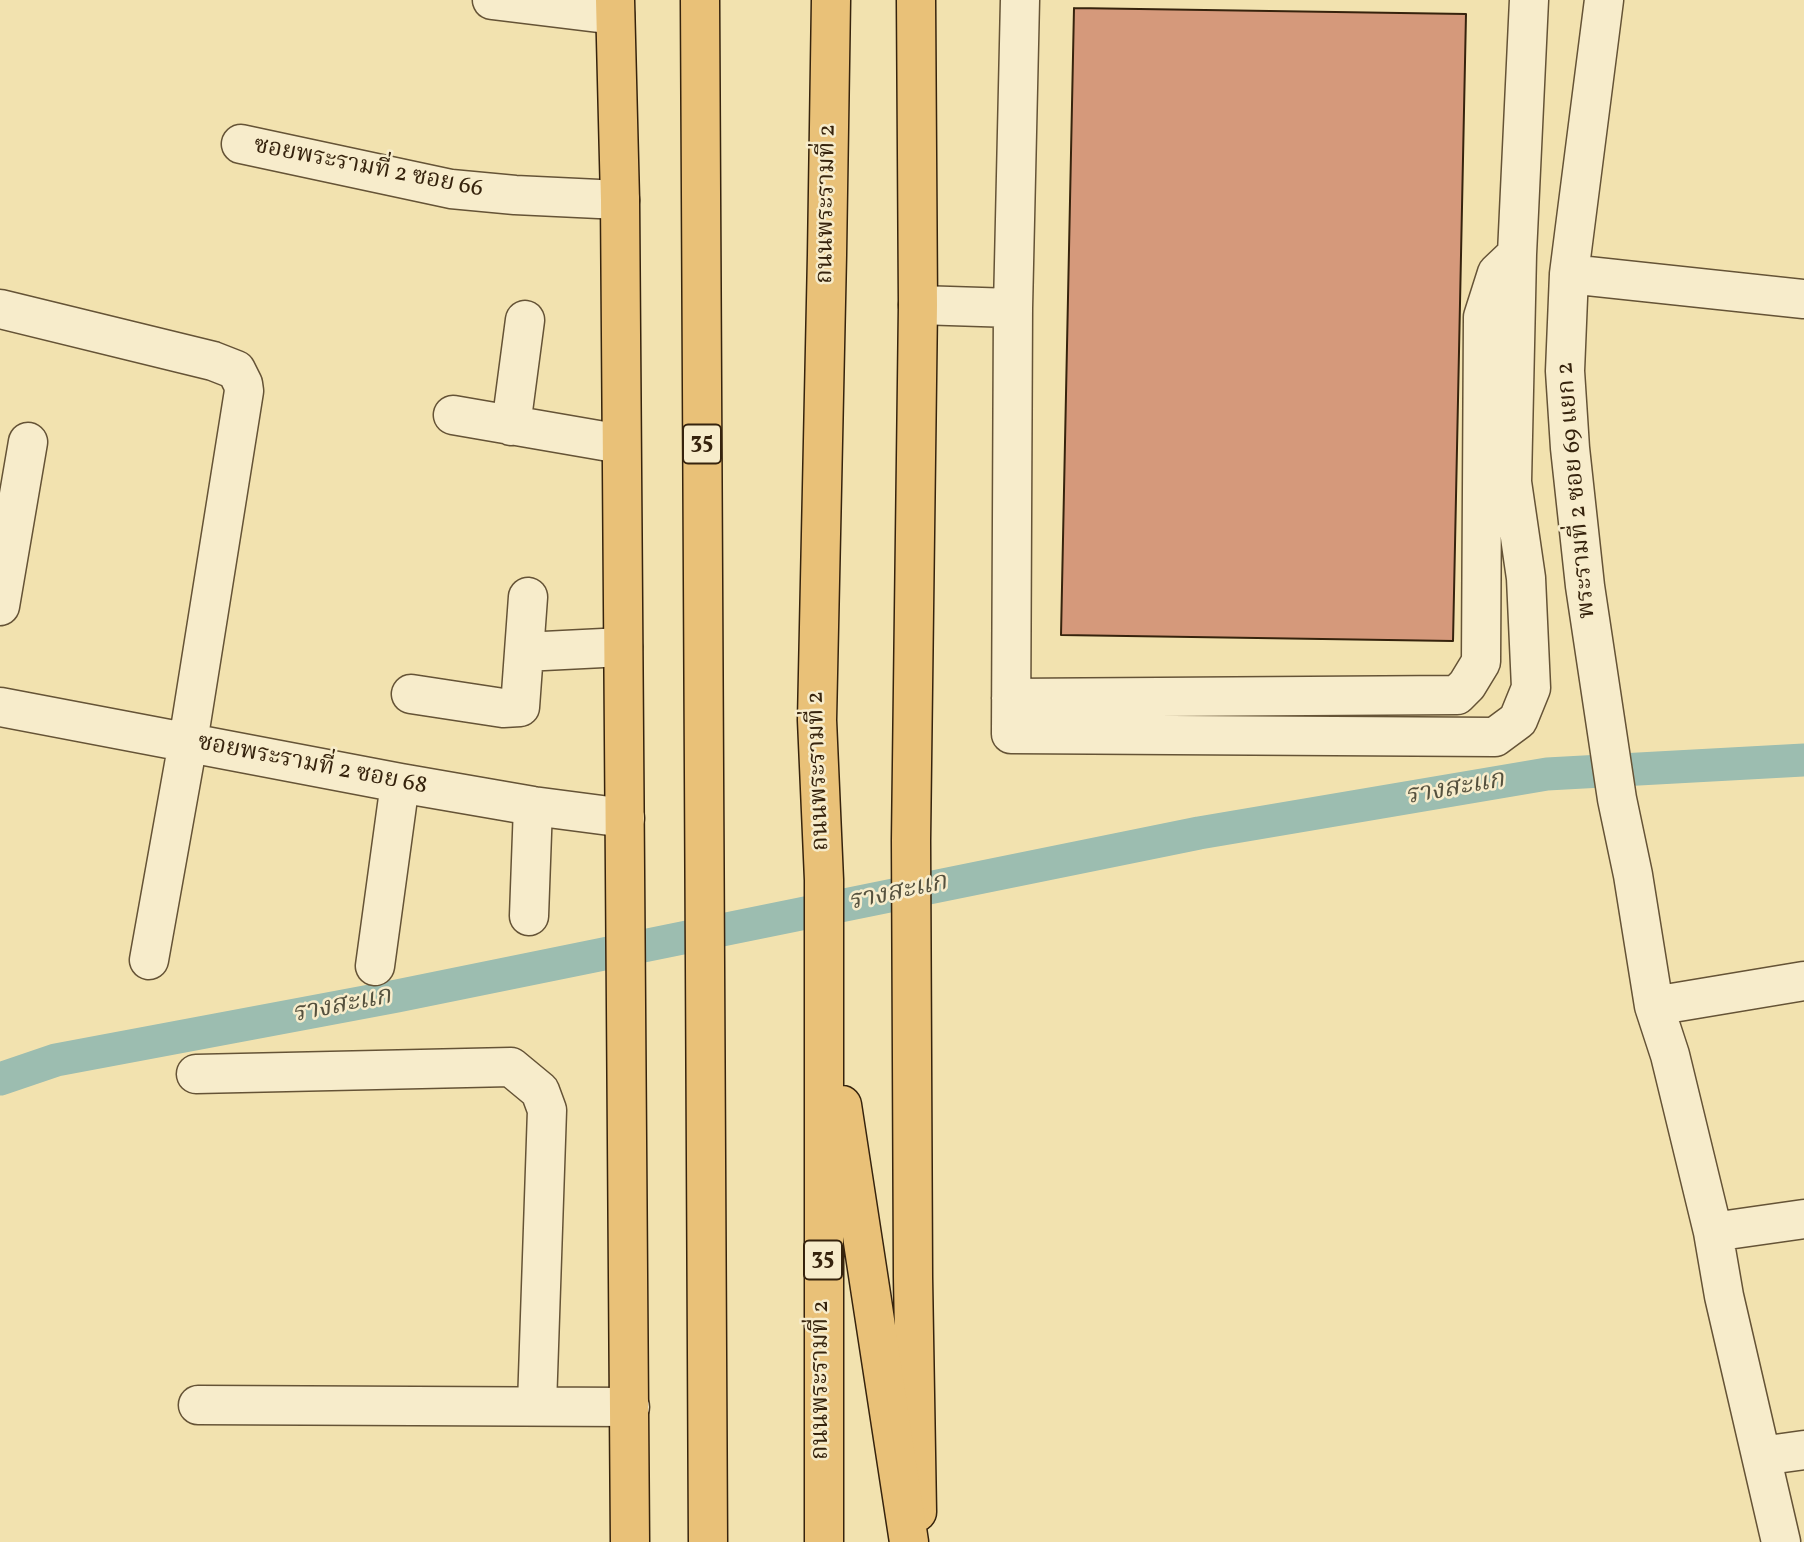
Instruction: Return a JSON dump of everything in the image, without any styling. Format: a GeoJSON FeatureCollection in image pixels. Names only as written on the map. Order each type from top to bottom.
{"type":"FeatureCollection","features":[{"type":"Feature","properties":{"kind":"main road","name":"35"},"geometry":{"type":"LineString","coordinates":[[700,0],[708,1542]]}},
{"type":"Feature","properties":{"kind":"main road","name":"ถนนพระรามที่ 2"},"geometry":{"type":"LineString","coordinates":[[824,1542],[824,880],[817,720],[831,0]]}},
{"type":"Feature","properties":{"kind":"main road"},"geometry":{"type":"LineString","coordinates":[[916,0],[918,305],[911,840],[913,1277],[918,1542]]}},
{"type":"Feature","properties":{"kind":"main road"},"geometry":{"type":"LineString","coordinates":[[615,8],[620,200],[630,1542]]}},
{"type":"Feature","properties":{"kind":"main road"},"geometry":{"type":"LineString","coordinates":[[823,978],[909,1542]]}},
{"type":"Feature","properties":{"kind":"street"},"geometry":{"type":"LineString","coordinates":[[492,0],[615,8]]}},
{"type":"Feature","properties":{"kind":"street"},"geometry":{"type":"LineString","coordinates":[[1011,716],[1013,308],[1020,0]]}},
{"type":"Feature","properties":{"kind":"street"},"geometry":{"type":"LineString","coordinates":[[1011,716],[1495,737],[1518,720],[1531,688],[1526,578],[1512,482],[1517,254],[1529,0]]}},
{"type":"Feature","properties":{"kind":"street","name":"พระรามที่ 2 ซอย 69 แยก 2"},"geometry":{"type":"LineString","coordinates":[[1604,0],[1569,274],[1565,371],[1584,586],[1617,799],[1633,875],[1654,1006],[1670,1055],[1713,1232],[1724,1296],[1781,1542]]}},
{"type":"Feature","properties":{"kind":"street","name":"ซอยพระรามที่ 2 ซอย 66"},"geometry":{"type":"LineString","coordinates":[[241,144],[451,188],[515,195],[620,200]]}},
{"type":"Feature","properties":{"kind":"street"},"geometry":{"type":"LineString","coordinates":[[1011,716],[1457,695],[1467,685],[1481,662],[1483,317],[1497,273],[1517,254]]}},
{"type":"Feature","properties":{"kind":"street"},"geometry":{"type":"LineString","coordinates":[[1569,274],[1804,299]]}},
{"type":"Feature","properties":{"kind":"street"},"geometry":{"type":"LineString","coordinates":[[918,305],[1013,308]]}},
{"type":"Feature","properties":{"kind":"street"},"geometry":{"type":"LineString","coordinates":[[0,309],[213,361],[236,370],[244,390],[149,960]]}},
{"type":"Feature","properties":{"kind":"street"},"geometry":{"type":"LineString","coordinates":[[510,426],[525,320]]}},
{"type":"Feature","properties":{"kind":"street"},"geometry":{"type":"LineString","coordinates":[[453,415],[621,444]]}},
{"type":"Feature","properties":{"kind":"street"},"geometry":{"type":"LineString","coordinates":[[0,606],[28,442]]}},
{"type":"Feature","properties":{"kind":"street"},"geometry":{"type":"LineString","coordinates":[[411,694],[503,708],[520,707],[528,597]]}},
{"type":"Feature","properties":{"kind":"street"},"geometry":{"type":"LineString","coordinates":[[524,652],[623,647]]}},
{"type":"Feature","properties":{"kind":"street","name":"ซอยพระรามที่ 2 ซอย 68"},"geometry":{"type":"LineString","coordinates":[[0,707],[400,783],[533,806],[625,818]]}},
{"type":"Feature","properties":{"kind":"street"},"geometry":{"type":"LineString","coordinates":[[375,966],[400,783]]}},
{"type":"Feature","properties":{"kind":"street"},"geometry":{"type":"LineString","coordinates":[[529,916],[533,806]]}},
{"type":"Feature","properties":{"kind":"street"},"geometry":{"type":"LineString","coordinates":[[1654,1006],[1804,981]]}},
{"type":"Feature","properties":{"kind":"street"},"geometry":{"type":"LineString","coordinates":[[196,1074],[511,1067],[534,1085],[540,1091],[547,1110],[537,1405]]}},
{"type":"Feature","properties":{"kind":"street"},"geometry":{"type":"LineString","coordinates":[[1713,1232],[1804,1219]]}},
{"type":"Feature","properties":{"kind":"street"},"geometry":{"type":"LineString","coordinates":[[198,1405],[630,1407]]}},
{"type":"Feature","properties":{"kind":"street"},"geometry":{"type":"LineString","coordinates":[[1761,1456],[1804,1450]]}},
{"type":"Feature","properties":{"kind":"building"},"geometry":{"type":"Polygon","coordinates":[[[1074,8],[1466,14],[1453,641],[1061,635],[1074,8]]]}},
{"type":"Feature","properties":{"kind":"waterway","name":"รางสะแก"},"geometry":{"type":"LineString","coordinates":[[0,1079],[56,1060],[397,996],[1199,833],[1547,774],[1804,760]]}}]}
